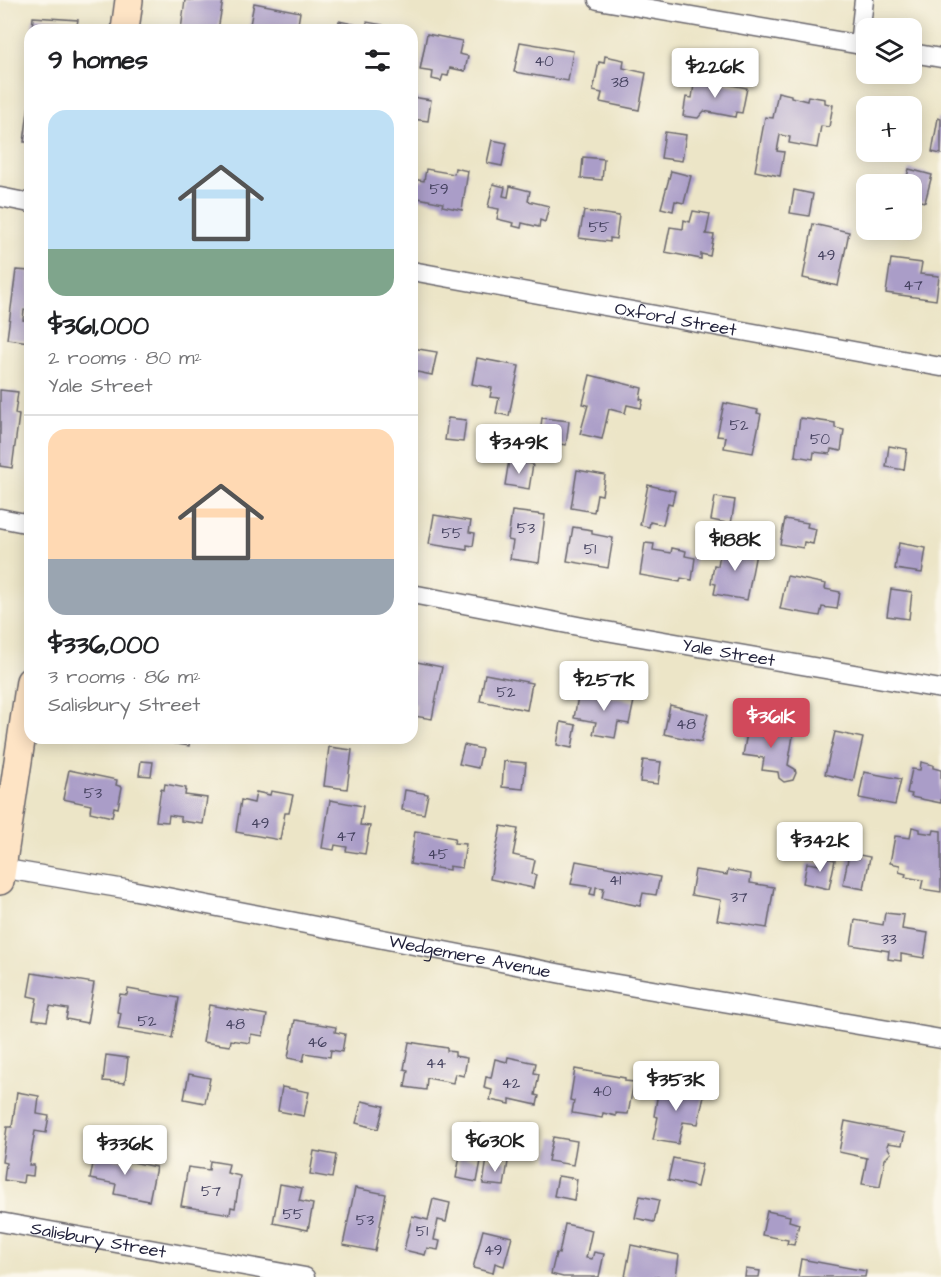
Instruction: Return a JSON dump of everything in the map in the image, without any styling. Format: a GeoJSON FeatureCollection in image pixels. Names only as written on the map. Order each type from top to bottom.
{"type":"FeatureCollection","features":[{"type":"Feature","properties":{"kind":"street"},"geometry":{"type":"LineString","coordinates":[[126,24],[129,0]]}},
{"type":"Feature","properties":{"kind":"street"},"geometry":{"type":"LineString","coordinates":[[597,0],[856,44]]}},
{"type":"Feature","properties":{"kind":"street"},"geometry":{"type":"LineString","coordinates":[[864,0],[864,18]]}},
{"type":"Feature","properties":{"kind":"street"},"geometry":{"type":"LineString","coordinates":[[922,55],[941,58]]}},
{"type":"Feature","properties":{"kind":"street"},"geometry":{"type":"LineString","coordinates":[[0,197],[24,202]]}},
{"type":"Feature","properties":{"kind":"street","name":"Oxford Street"},"geometry":{"type":"LineString","coordinates":[[418,271],[941,367]]}},
{"type":"Feature","properties":{"kind":"street"},"geometry":{"type":"LineString","coordinates":[[0,518],[24,523]]}},
{"type":"Feature","properties":{"kind":"street","name":"Yale Street"},"geometry":{"type":"LineString","coordinates":[[418,595],[583,627],[941,689]]}},
{"type":"Feature","properties":{"kind":"street"},"geometry":{"type":"LineString","coordinates":[[1,872],[24,721]]}},
{"type":"Feature","properties":{"kind":"street","name":"Wedgemere Avenue"},"geometry":{"type":"LineString","coordinates":[[1,872],[131,890],[588,979],[941,1039]]}},
{"type":"Feature","properties":{"kind":"street","name":"Salisbury Street"},"geometry":{"type":"LineString","coordinates":[[0,1222],[305,1277]]}},
{"type":"Feature","properties":{"kind":"building"},"geometry":{"type":"Polygon","coordinates":[[[185,0],[223,0],[219,24],[182,24],[185,0]]]}},
{"type":"Feature","properties":{"kind":"building"},"geometry":{"type":"Polygon","coordinates":[[[254,3],[300,12],[298,24],[250,24],[254,3]]]}},
{"type":"Feature","properties":{"kind":"building"},"geometry":{"type":"Polygon","coordinates":[[[33,17],[78,20],[77,24],[32,24],[33,17]]]}},
{"type":"Feature","properties":{"kind":"building"},"geometry":{"type":"Polygon","coordinates":[[[427,34],[462,41],[459,54],[468,56],[465,71],[450,68],[448,76],[443,75],[441,81],[432,79],[433,72],[420,70],[427,34]]]}},
{"type":"Feature","properties":{"kind":"building"},"geometry":{"type":"Polygon","coordinates":[[[520,42],[573,51],[568,81],[514,72],[520,42]]]}},
{"type":"Feature","properties":{"kind":"building"},"geometry":{"type":"Polygon","coordinates":[[[605,56],[624,60],[623,68],[646,73],[639,110],[600,102],[602,93],[593,91],[599,62],[604,63],[605,56]]]}},
{"type":"Feature","properties":{"kind":"building"},"geometry":{"type":"Polygon","coordinates":[[[695,78],[747,88],[742,113],[736,112],[735,117],[704,111],[698,118],[683,116],[686,97],[692,98],[695,78]]]}},
{"type":"Feature","properties":{"kind":"building"},"geometry":{"type":"Polygon","coordinates":[[[778,92],[807,101],[808,96],[825,99],[825,103],[833,105],[829,127],[821,126],[817,148],[789,143],[790,137],[780,135],[777,151],[784,152],[780,176],[755,171],[765,117],[773,118],[778,92]]]}},
{"type":"Feature","properties":{"kind":"building"},"geometry":{"type":"Polygon","coordinates":[[[418,98],[431,100],[428,121],[418,120],[418,98]]]}},
{"type":"Feature","properties":{"kind":"building"},"geometry":{"type":"Polygon","coordinates":[[[938,118],[941,119],[941,154],[932,152],[938,118]]]}},
{"type":"Feature","properties":{"kind":"building"},"geometry":{"type":"Polygon","coordinates":[[[665,132],[686,135],[682,161],[661,158],[665,132]]]}},
{"type":"Feature","properties":{"kind":"building"},"geometry":{"type":"Polygon","coordinates":[[[492,140],[507,143],[502,166],[487,163],[492,140]]]}},
{"type":"Feature","properties":{"kind":"building"},"geometry":{"type":"Polygon","coordinates":[[[583,157],[604,159],[602,180],[581,178],[583,157]]]}},
{"type":"Feature","properties":{"kind":"building"},"geometry":{"type":"Polygon","coordinates":[[[455,168],[468,171],[462,210],[418,198],[418,180],[424,181],[426,169],[454,174],[455,168]]]}},
{"type":"Feature","properties":{"kind":"building"},"geometry":{"type":"Polygon","coordinates":[[[909,169],[932,175],[925,202],[922,201],[922,174],[908,174],[909,169]]]}},
{"type":"Feature","properties":{"kind":"building"},"geometry":{"type":"Polygon","coordinates":[[[671,171],[691,176],[684,203],[675,201],[673,211],[661,208],[671,171]]]}},
{"type":"Feature","properties":{"kind":"building"},"geometry":{"type":"Polygon","coordinates":[[[493,184],[505,187],[503,196],[508,197],[510,186],[530,191],[528,201],[549,206],[545,222],[540,220],[539,227],[522,223],[521,228],[513,226],[514,223],[497,219],[499,209],[488,207],[493,184]]]}},
{"type":"Feature","properties":{"kind":"building"},"geometry":{"type":"Polygon","coordinates":[[[794,190],[813,194],[809,216],[790,213],[794,190]]]}},
{"type":"Feature","properties":{"kind":"building"},"geometry":{"type":"Polygon","coordinates":[[[584,211],[619,216],[616,239],[610,238],[610,242],[579,238],[584,211]]]}},
{"type":"Feature","properties":{"kind":"building"},"geometry":{"type":"Polygon","coordinates":[[[693,211],[710,214],[706,234],[714,235],[710,256],[701,254],[701,259],[665,252],[670,227],[683,229],[684,220],[690,222],[693,211]]]}},
{"type":"Feature","properties":{"kind":"building"},"geometry":{"type":"Polygon","coordinates":[[[813,224],[849,232],[838,286],[803,278],[813,224]]]}},
{"type":"Feature","properties":{"kind":"building"},"geometry":{"type":"Polygon","coordinates":[[[891,259],[922,263],[920,274],[939,276],[936,300],[886,293],[891,259]]]}},
{"type":"Feature","properties":{"kind":"building"},"geometry":{"type":"Polygon","coordinates":[[[16,270],[24,271],[24,341],[7,339],[16,270]]]}},
{"type":"Feature","properties":{"kind":"building"},"geometry":{"type":"Polygon","coordinates":[[[418,349],[437,352],[432,375],[418,372],[418,349]]]}},
{"type":"Feature","properties":{"kind":"building"},"geometry":{"type":"Polygon","coordinates":[[[477,358],[519,366],[509,416],[496,413],[499,398],[490,397],[492,388],[472,384],[477,358]]]}},
{"type":"Feature","properties":{"kind":"building"},"geometry":{"type":"Polygon","coordinates":[[[590,375],[642,388],[641,408],[627,405],[625,413],[609,409],[602,439],[580,434],[588,405],[583,404],[590,375]]]}},
{"type":"Feature","properties":{"kind":"building"},"geometry":{"type":"Polygon","coordinates":[[[0,390],[18,392],[15,414],[19,415],[12,468],[0,466],[0,390]]]}},
{"type":"Feature","properties":{"kind":"building"},"geometry":{"type":"Polygon","coordinates":[[[724,403],[758,410],[757,413],[761,414],[753,453],[724,448],[726,437],[717,436],[724,403]]]}},
{"type":"Feature","properties":{"kind":"building"},"geometry":{"type":"Polygon","coordinates":[[[448,418],[466,420],[463,442],[445,440],[448,418]]]}},
{"type":"Feature","properties":{"kind":"building"},"geometry":{"type":"Polygon","coordinates":[[[542,418],[569,421],[566,445],[539,441],[542,418]]]}},
{"type":"Feature","properties":{"kind":"building"},"geometry":{"type":"Polygon","coordinates":[[[800,418],[835,423],[835,428],[844,430],[841,451],[831,449],[830,454],[814,452],[813,459],[795,456],[800,418]]]}},
{"type":"Feature","properties":{"kind":"building"},"geometry":{"type":"Polygon","coordinates":[[[889,446],[907,449],[904,470],[886,467],[889,446]]]}},
{"type":"Feature","properties":{"kind":"building"},"geometry":{"type":"Polygon","coordinates":[[[509,460],[533,464],[529,489],[505,485],[509,460]]]}},
{"type":"Feature","properties":{"kind":"building"},"geometry":{"type":"Polygon","coordinates":[[[577,470],[605,475],[602,495],[597,494],[594,512],[571,508],[577,470]]]}},
{"type":"Feature","properties":{"kind":"building"},"geometry":{"type":"Polygon","coordinates":[[[648,485],[675,491],[672,504],[668,503],[663,525],[650,522],[649,527],[640,525],[648,485]]]}},
{"type":"Feature","properties":{"kind":"building"},"geometry":{"type":"Polygon","coordinates":[[[715,497],[735,500],[731,524],[711,520],[715,497]]]}},
{"type":"Feature","properties":{"kind":"building"},"geometry":{"type":"Polygon","coordinates":[[[512,511],[545,515],[539,563],[510,559],[513,541],[508,540],[512,511]]]}},
{"type":"Feature","properties":{"kind":"building"},"geometry":{"type":"Polygon","coordinates":[[[434,515],[471,521],[469,532],[475,533],[473,546],[467,545],[467,550],[429,544],[434,515]]]}},
{"type":"Feature","properties":{"kind":"building"},"geometry":{"type":"Polygon","coordinates":[[[785,519],[808,523],[807,527],[816,529],[813,544],[804,542],[803,548],[780,544],[785,519]]]}},
{"type":"Feature","properties":{"kind":"building"},"geometry":{"type":"Polygon","coordinates":[[[573,527],[592,530],[592,534],[613,538],[608,568],[567,561],[573,527]]]}},
{"type":"Feature","properties":{"kind":"building"},"geometry":{"type":"Polygon","coordinates":[[[645,543],[654,544],[653,550],[671,553],[672,548],[686,551],[685,556],[695,558],[692,580],[681,578],[680,582],[640,575],[645,543]]]}},
{"type":"Feature","properties":{"kind":"building"},"geometry":{"type":"Polygon","coordinates":[[[729,543],[757,548],[747,600],[714,594],[716,584],[711,583],[714,565],[718,566],[720,553],[727,554],[729,543]]]}},
{"type":"Feature","properties":{"kind":"building"},"geometry":{"type":"Polygon","coordinates":[[[899,543],[926,548],[922,573],[895,569],[899,543]]]}},
{"type":"Feature","properties":{"kind":"building"},"geometry":{"type":"Polygon","coordinates":[[[787,576],[826,584],[825,589],[840,592],[837,609],[822,607],[820,616],[780,609],[787,576]]]}},
{"type":"Feature","properties":{"kind":"building"},"geometry":{"type":"Polygon","coordinates":[[[891,589],[912,592],[909,619],[887,616],[891,589]]]}},
{"type":"Feature","properties":{"kind":"building"},"geometry":{"type":"Polygon","coordinates":[[[418,662],[442,667],[432,719],[418,717],[418,662]]]}},
{"type":"Feature","properties":{"kind":"building"},"geometry":{"type":"Polygon","coordinates":[[[485,674],[532,683],[527,710],[480,701],[485,674]]]}},
{"type":"Feature","properties":{"kind":"building"},"geometry":{"type":"Polygon","coordinates":[[[579,691],[634,701],[629,724],[618,722],[615,738],[593,734],[596,722],[574,718],[579,691]]]}},
{"type":"Feature","properties":{"kind":"building"},"geometry":{"type":"Polygon","coordinates":[[[670,705],[708,714],[701,742],[664,734],[670,705]]]}},
{"type":"Feature","properties":{"kind":"building"},"geometry":{"type":"Polygon","coordinates":[[[561,722],[576,725],[572,748],[557,745],[561,722]]]}},
{"type":"Feature","properties":{"kind":"building"},"geometry":{"type":"Polygon","coordinates":[[[749,722],[794,730],[788,765],[795,769],[793,780],[784,782],[779,778],[778,772],[762,770],[764,758],[743,755],[749,722]]]}},
{"type":"Feature","properties":{"kind":"building"},"geometry":{"type":"Polygon","coordinates":[[[835,732],[863,738],[853,781],[825,774],[835,732]]]}},
{"type":"Feature","properties":{"kind":"building"},"geometry":{"type":"Polygon","coordinates":[[[464,745],[482,749],[478,768],[459,764],[464,745]]]}},
{"type":"Feature","properties":{"kind":"building"},"geometry":{"type":"Polygon","coordinates":[[[329,747],[352,750],[347,789],[324,786],[329,747]]]}},
{"type":"Feature","properties":{"kind":"building"},"geometry":{"type":"Polygon","coordinates":[[[643,760],[661,762],[658,784],[640,782],[643,760]]]}},
{"type":"Feature","properties":{"kind":"building"},"geometry":{"type":"Polygon","coordinates":[[[141,761],[153,762],[151,776],[139,775],[141,761]]]}},
{"type":"Feature","properties":{"kind":"building"},"geometry":{"type":"Polygon","coordinates":[[[504,761],[526,763],[523,789],[502,787],[504,761]]]}},
{"type":"Feature","properties":{"kind":"building"},"geometry":{"type":"Polygon","coordinates":[[[921,762],[941,770],[941,803],[911,797],[912,794],[907,793],[912,769],[920,770],[921,762]]]}},
{"type":"Feature","properties":{"kind":"building"},"geometry":{"type":"Polygon","coordinates":[[[69,770],[117,780],[116,785],[122,787],[118,808],[114,807],[112,817],[90,812],[91,805],[63,799],[69,770]]]}},
{"type":"Feature","properties":{"kind":"building"},"geometry":{"type":"Polygon","coordinates":[[[864,772],[901,779],[895,805],[859,798],[864,772]]]}},
{"type":"Feature","properties":{"kind":"building"},"geometry":{"type":"Polygon","coordinates":[[[165,784],[186,788],[185,795],[207,798],[203,824],[181,821],[181,817],[169,815],[168,822],[156,821],[161,789],[164,790],[165,784]]]}},
{"type":"Feature","properties":{"kind":"building"},"geometry":{"type":"Polygon","coordinates":[[[405,790],[428,794],[424,814],[402,810],[405,790]]]}},
{"type":"Feature","properties":{"kind":"building"},"geometry":{"type":"Polygon","coordinates":[[[271,791],[293,795],[289,813],[285,813],[280,840],[236,832],[241,800],[254,803],[256,792],[270,795],[271,791]]]}},
{"type":"Feature","properties":{"kind":"building"},"geometry":{"type":"Polygon","coordinates":[[[330,800],[363,806],[360,825],[370,826],[365,854],[346,851],[347,847],[335,845],[334,850],[322,848],[330,800]]]}},
{"type":"Feature","properties":{"kind":"building"},"geometry":{"type":"Polygon","coordinates":[[[501,826],[518,829],[513,855],[535,860],[532,874],[536,875],[533,888],[490,879],[501,826]]]}},
{"type":"Feature","properties":{"kind":"building"},"geometry":{"type":"Polygon","coordinates":[[[912,827],[920,829],[920,832],[933,834],[934,830],[941,831],[941,892],[921,889],[923,880],[905,877],[906,874],[899,872],[900,865],[890,863],[895,836],[910,838],[912,827]]]}},
{"type":"Feature","properties":{"kind":"building"},"geometry":{"type":"Polygon","coordinates":[[[415,831],[455,838],[454,843],[466,844],[462,868],[449,866],[449,870],[410,864],[415,831]]]}},
{"type":"Feature","properties":{"kind":"building"},"geometry":{"type":"Polygon","coordinates":[[[849,853],[870,857],[864,889],[843,885],[849,853]]]}},
{"type":"Feature","properties":{"kind":"building"},"geometry":{"type":"Polygon","coordinates":[[[822,857],[835,860],[829,889],[803,883],[807,863],[820,865],[822,857]]]}},
{"type":"Feature","properties":{"kind":"building"},"geometry":{"type":"Polygon","coordinates":[[[576,861],[660,877],[656,895],[643,893],[640,906],[602,898],[604,888],[596,887],[595,895],[590,894],[592,887],[571,884],[576,861]]]}},
{"type":"Feature","properties":{"kind":"building"},"geometry":{"type":"Polygon","coordinates":[[[695,870],[727,875],[728,870],[751,874],[750,883],[774,887],[767,928],[717,920],[721,900],[691,895],[695,870]]]}},
{"type":"Feature","properties":{"kind":"building"},"geometry":{"type":"Polygon","coordinates":[[[885,913],[904,915],[902,929],[928,933],[924,958],[901,954],[901,961],[888,959],[889,951],[851,945],[855,920],[883,925],[885,913]]]}},
{"type":"Feature","properties":{"kind":"building"},"geometry":{"type":"Polygon","coordinates":[[[32,973],[94,983],[87,1023],[66,1019],[68,1009],[50,1006],[47,1021],[33,1019],[37,998],[28,996],[32,973]]]}},
{"type":"Feature","properties":{"kind":"building"},"geometry":{"type":"Polygon","coordinates":[[[128,989],[179,998],[172,1038],[118,1029],[121,1013],[117,1012],[120,994],[127,995],[128,989]]]}},
{"type":"Feature","properties":{"kind":"building"},"geometry":{"type":"Polygon","coordinates":[[[209,1005],[267,1015],[263,1036],[251,1034],[250,1043],[231,1040],[230,1046],[203,1042],[209,1005]]]}},
{"type":"Feature","properties":{"kind":"building"},"geometry":{"type":"Polygon","coordinates":[[[295,1020],[336,1027],[335,1032],[345,1034],[342,1052],[331,1050],[330,1057],[305,1053],[303,1061],[288,1058],[295,1020]]]}},
{"type":"Feature","properties":{"kind":"building"},"geometry":{"type":"Polygon","coordinates":[[[409,1042],[447,1048],[447,1051],[455,1052],[455,1056],[467,1058],[464,1076],[455,1074],[453,1083],[427,1078],[426,1090],[405,1087],[408,1070],[404,1069],[409,1042]]]}},
{"type":"Feature","properties":{"kind":"building"},"geometry":{"type":"Polygon","coordinates":[[[106,1055],[128,1058],[125,1083],[103,1081],[106,1055]]]}},
{"type":"Feature","properties":{"kind":"building"},"geometry":{"type":"Polygon","coordinates":[[[508,1057],[536,1063],[534,1073],[539,1074],[535,1095],[539,1096],[537,1105],[510,1099],[510,1104],[490,1100],[492,1090],[484,1088],[486,1077],[491,1078],[495,1059],[507,1062],[508,1057]]]}},
{"type":"Feature","properties":{"kind":"building"},"geometry":{"type":"Polygon","coordinates":[[[575,1069],[625,1078],[625,1081],[634,1082],[628,1114],[616,1113],[616,1116],[603,1113],[602,1118],[572,1113],[574,1101],[570,1100],[575,1069]]]}},
{"type":"Feature","properties":{"kind":"building"},"geometry":{"type":"Polygon","coordinates":[[[189,1074],[210,1078],[205,1103],[184,1099],[189,1074]]]}},
{"type":"Feature","properties":{"kind":"building"},"geometry":{"type":"Polygon","coordinates":[[[677,1083],[688,1085],[686,1091],[704,1095],[698,1124],[683,1122],[678,1144],[653,1140],[658,1117],[654,1116],[659,1087],[676,1090],[677,1083]]]}},
{"type":"Feature","properties":{"kind":"building"},"geometry":{"type":"Polygon","coordinates":[[[282,1087],[309,1092],[304,1116],[278,1111],[282,1087]]]}},
{"type":"Feature","properties":{"kind":"building"},"geometry":{"type":"Polygon","coordinates":[[[17,1092],[39,1096],[37,1114],[49,1116],[46,1133],[35,1131],[29,1165],[34,1165],[33,1176],[24,1175],[23,1183],[4,1180],[6,1163],[2,1162],[7,1127],[12,1127],[17,1092]]]}},
{"type":"Feature","properties":{"kind":"building"},"geometry":{"type":"Polygon","coordinates":[[[362,1101],[384,1106],[378,1129],[356,1123],[362,1101]]]}},
{"type":"Feature","properties":{"kind":"building"},"geometry":{"type":"Polygon","coordinates":[[[845,1121],[905,1133],[902,1145],[888,1143],[887,1146],[891,1153],[885,1159],[880,1187],[862,1184],[867,1158],[839,1152],[845,1121]]]}},
{"type":"Feature","properties":{"kind":"building"},"geometry":{"type":"Polygon","coordinates":[[[474,1123],[494,1127],[490,1150],[469,1145],[474,1123]]]}},
{"type":"Feature","properties":{"kind":"building"},"geometry":{"type":"Polygon","coordinates":[[[553,1137],[577,1141],[573,1165],[548,1161],[553,1137]]]}},
{"type":"Feature","properties":{"kind":"building"},"geometry":{"type":"Polygon","coordinates":[[[314,1151],[336,1155],[332,1178],[310,1174],[314,1151]]]}},
{"type":"Feature","properties":{"kind":"building"},"geometry":{"type":"Polygon","coordinates":[[[95,1154],[156,1167],[149,1201],[114,1194],[116,1184],[90,1179],[95,1154]]]}},
{"type":"Feature","properties":{"kind":"building"},"geometry":{"type":"Polygon","coordinates":[[[460,1156],[481,1161],[477,1182],[456,1178],[460,1156]]]}},
{"type":"Feature","properties":{"kind":"building"},"geometry":{"type":"Polygon","coordinates":[[[673,1158],[702,1164],[697,1187],[668,1180],[673,1158]]]}},
{"type":"Feature","properties":{"kind":"building"},"geometry":{"type":"Polygon","coordinates":[[[487,1159],[508,1162],[504,1186],[483,1184],[487,1159]]]}},
{"type":"Feature","properties":{"kind":"building"},"geometry":{"type":"Polygon","coordinates":[[[210,1161],[229,1164],[227,1173],[240,1176],[235,1208],[231,1207],[230,1214],[181,1206],[188,1167],[209,1170],[210,1161]]]}},
{"type":"Feature","properties":{"kind":"building"},"geometry":{"type":"Polygon","coordinates":[[[558,1176],[577,1179],[574,1200],[554,1196],[558,1176]]]}},
{"type":"Feature","properties":{"kind":"building"},"geometry":{"type":"Polygon","coordinates":[[[280,1184],[302,1188],[299,1201],[313,1204],[308,1230],[273,1223],[280,1184]]]}},
{"type":"Feature","properties":{"kind":"building"},"geometry":{"type":"Polygon","coordinates":[[[355,1188],[386,1194],[375,1251],[343,1245],[355,1188]]]}},
{"type":"Feature","properties":{"kind":"building"},"geometry":{"type":"Polygon","coordinates":[[[640,1196],[659,1200],[654,1222],[635,1218],[640,1196]]]}},
{"type":"Feature","properties":{"kind":"building"},"geometry":{"type":"Polygon","coordinates":[[[433,1199],[450,1203],[446,1222],[438,1220],[434,1240],[440,1241],[438,1250],[427,1248],[425,1255],[404,1250],[412,1216],[428,1220],[433,1199]]]}},
{"type":"Feature","properties":{"kind":"building"},"geometry":{"type":"Polygon","coordinates":[[[767,1211],[790,1216],[789,1221],[799,1224],[794,1245],[787,1244],[788,1240],[762,1235],[767,1211]]]}},
{"type":"Feature","properties":{"kind":"building"},"geometry":{"type":"Polygon","coordinates":[[[565,1224],[592,1230],[586,1258],[592,1259],[594,1252],[604,1254],[599,1277],[563,1277],[551,1274],[556,1253],[559,1254],[565,1224]]]}},
{"type":"Feature","properties":{"kind":"building"},"geometry":{"type":"Polygon","coordinates":[[[483,1230],[512,1237],[504,1266],[495,1263],[493,1273],[473,1268],[483,1230]]]}},
{"type":"Feature","properties":{"kind":"building"},"geometry":{"type":"Polygon","coordinates":[[[631,1245],[679,1255],[676,1277],[625,1277],[631,1245]]]}},
{"type":"Feature","properties":{"kind":"building"},"geometry":{"type":"Polygon","coordinates":[[[801,1259],[866,1271],[865,1277],[798,1277],[801,1259]]]}},
{"type":"Feature","properties":{"kind":"building"},"geometry":{"type":"Polygon","coordinates":[[[746,1269],[760,1271],[759,1277],[745,1277],[746,1269]]]}}]}
